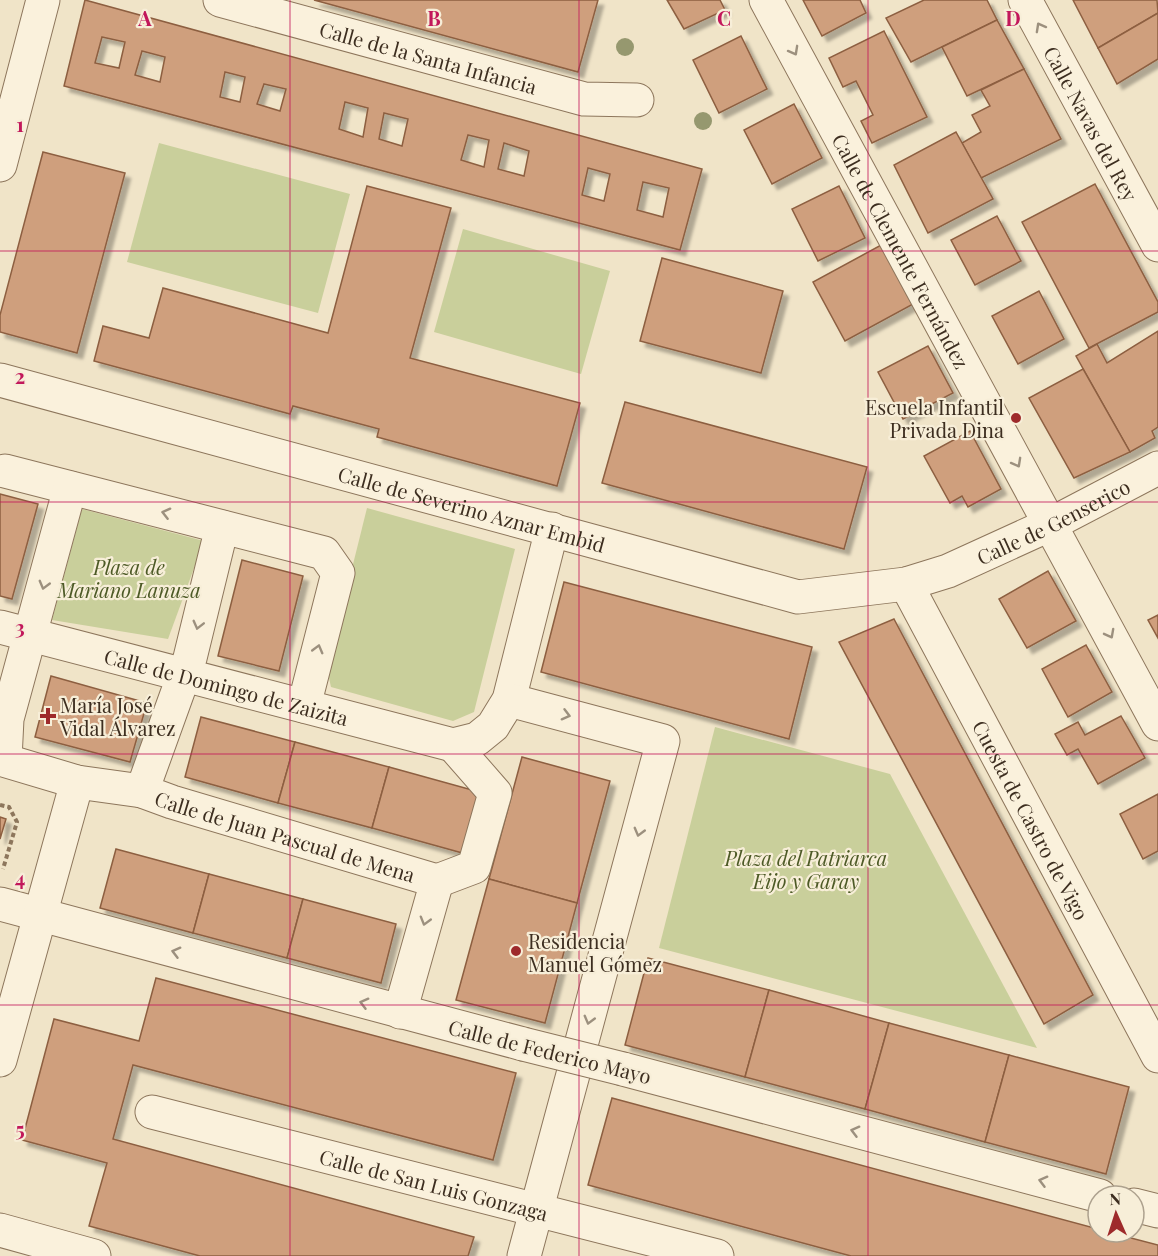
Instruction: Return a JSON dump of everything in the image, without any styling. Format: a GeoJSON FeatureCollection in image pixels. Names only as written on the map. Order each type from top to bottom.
{"type":"FeatureCollection","features":[{"type":"Feature","properties":{"kind":"street"},"geometry":{"type":"LineString","coordinates":[[0,165],[11,77],[43,0]]}},
{"type":"Feature","properties":{"kind":"street","name":"Calle de la Santa Infancia"},"geometry":{"type":"LineString","coordinates":[[220,0],[584,99],[638,100]]}},
{"type":"Feature","properties":{"kind":"street","name":"Calle de Clemente Fernández"},"geometry":{"type":"LineString","coordinates":[[766,0],[1158,724]]}},
{"type":"Feature","properties":{"kind":"street","name":"Calle Navas del Rey"},"geometry":{"type":"LineString","coordinates":[[1025,0],[1158,245]]}},
{"type":"Feature","properties":{"kind":"street","name":"Calle de Severino Aznar Embid"},"geometry":{"type":"LineString","coordinates":[[0,380],[798,597],[906,584],[948,571]]}},
{"type":"Feature","properties":{"kind":"street","name":"Calle de Genserico"},"geometry":{"type":"LineString","coordinates":[[948,571],[1051,524],[1158,468]]}},
{"type":"Feature","properties":{"kind":"street"},"geometry":{"type":"LineString","coordinates":[[5,471],[324,554],[338,573],[304,706]]}},
{"type":"Feature","properties":{"kind":"street"},"geometry":{"type":"LineString","coordinates":[[3,759],[15,631],[70,488]]}},
{"type":"Feature","properties":{"kind":"street"},"geometry":{"type":"LineString","coordinates":[[142,790],[194,643],[222,527]]}},
{"type":"Feature","properties":{"kind":"street"},"geometry":{"type":"LineString","coordinates":[[437,881],[474,867],[495,793],[453,745],[477,739],[493,726],[509,700],[552,529]]}},
{"type":"Feature","properties":{"kind":"street","name":"Cuesta de Castro de Vigo"},"geometry":{"type":"LineString","coordinates":[[906,584],[1158,1056]]}},
{"type":"Feature","properties":{"kind":"street","name":"Calle de Domingo de Zaizita"},"geometry":{"type":"LineString","coordinates":[[15,631],[453,745]]}},
{"type":"Feature","properties":{"kind":"street"},"geometry":{"type":"LineString","coordinates":[[509,700],[663,741],[524,1256]]}},
{"type":"Feature","properties":{"kind":"street","name":"Calle de Juan Pascual de Mena"},"geometry":{"type":"LineString","coordinates":[[3,759],[78,782],[142,790],[172,802],[437,881],[400,1012]]}},
{"type":"Feature","properties":{"kind":"street"},"geometry":{"type":"LineString","coordinates":[[0,1060],[78,782]]}},
{"type":"Feature","properties":{"kind":"street","name":"Calle de Federico Mayo"},"geometry":{"type":"LineString","coordinates":[[0,904],[40,917],[1086,1192]]}},
{"type":"Feature","properties":{"kind":"street","name":"Calle de San Luis Gonzaga"},"geometry":{"type":"LineString","coordinates":[[152,1112],[537,1208],[717,1256]]}},
{"type":"Feature","properties":{"kind":"street"},"geometry":{"type":"LineString","coordinates":[[0,1230],[94,1256]]}},
{"type":"Feature","properties":{"kind":"path"},"geometry":{"type":"LineString","coordinates":[[0,805],[9,807],[16,822],[3,871]]}},
{"type":"Feature","properties":{"kind":"green space"},"geometry":{"type":"Polygon","coordinates":[[[159,143],[350,194],[318,313],[127,262],[159,143]]]}},
{"type":"Feature","properties":{"kind":"green space"},"geometry":{"type":"Polygon","coordinates":[[[463,229],[610,271],[581,374],[434,332],[463,229]]]}},
{"type":"Feature","properties":{"kind":"green space"},"geometry":{"type":"Polygon","coordinates":[[[367,508],[515,549],[474,712],[453,721],[331,687],[327,669],[367,508]]]}},
{"type":"Feature","properties":{"kind":"green space","name":"Plaza de Mariano Lanuza"},"geometry":{"type":"Polygon","coordinates":[[[82,509],[204,541],[168,639],[52,620],[82,509]]]}},
{"type":"Feature","properties":{"kind":"green space","name":"Plaza del Patriarca Eijo y Garay"},"geometry":{"type":"Polygon","coordinates":[[[715,727],[890,774],[1037,1048],[659,948],[715,727]]]}},
{"type":"Feature","properties":{"kind":"building"},"geometry":{"type":"Polygon","coordinates":[[[85,0],[702,169],[680,250],[64,86],[85,0]],[[102,37],[95,63],[119,68],[125,42],[102,37]],[[142,51],[135,75],[160,82],[165,57],[142,51]],[[225,72],[220,97],[240,102],[245,77],[225,72]],[[264,84],[257,104],[280,111],[286,89],[264,84]],[[345,102],[339,129],[363,137],[368,108],[345,102]],[[384,113],[379,139],[402,146],[408,119],[384,113]],[[468,135],[461,160],[484,167],[489,140],[468,135]],[[504,143],[498,169],[524,176],[529,151],[504,143]],[[588,168],[582,195],[604,201],[610,174],[588,168]],[[643,182],[637,210],[663,217],[669,188],[643,182]]]}},
{"type":"Feature","properties":{"kind":"building"},"geometry":{"type":"Polygon","coordinates":[[[314,0],[598,0],[578,72],[314,0]]]}},
{"type":"Feature","properties":{"kind":"building"},"geometry":{"type":"Polygon","coordinates":[[[667,0],[720,0],[725,10],[684,29],[667,0]]]}},
{"type":"Feature","properties":{"kind":"building"},"geometry":{"type":"Polygon","coordinates":[[[803,0],[860,0],[866,13],[822,36],[803,0]]]}},
{"type":"Feature","properties":{"kind":"building"},"geometry":{"type":"Polygon","coordinates":[[[924,0],[987,0],[997,20],[911,62],[886,18],[924,0]]]}},
{"type":"Feature","properties":{"kind":"building"},"geometry":{"type":"Polygon","coordinates":[[[1073,0],[1157,0],[1158,13],[1098,48],[1073,0]]]}},
{"type":"Feature","properties":{"kind":"building"},"geometry":{"type":"Polygon","coordinates":[[[1158,13],[1158,59],[1117,84],[1098,48],[1158,13]]]}},
{"type":"Feature","properties":{"kind":"building"},"geometry":{"type":"Polygon","coordinates":[[[997,20],[1024,69],[967,96],[942,47],[997,20]]]}},
{"type":"Feature","properties":{"kind":"building"},"geometry":{"type":"Polygon","coordinates":[[[884,31],[927,117],[872,143],[861,121],[873,115],[856,81],[843,87],[829,58],[884,31]]]}},
{"type":"Feature","properties":{"kind":"building"},"geometry":{"type":"Polygon","coordinates":[[[741,36],[767,89],[719,113],[693,60],[741,36]]]}},
{"type":"Feature","properties":{"kind":"building"},"geometry":{"type":"Polygon","coordinates":[[[1024,69],[1061,139],[981,178],[962,143],[981,132],[972,115],[990,106],[981,90],[1024,69]]]}},
{"type":"Feature","properties":{"kind":"building"},"geometry":{"type":"Polygon","coordinates":[[[794,104],[822,158],[772,184],[744,130],[794,104]]]}},
{"type":"Feature","properties":{"kind":"building"},"geometry":{"type":"Polygon","coordinates":[[[956,132],[993,199],[928,233],[894,165],[956,132]]]}},
{"type":"Feature","properties":{"kind":"building"},"geometry":{"type":"Polygon","coordinates":[[[43,152],[125,173],[77,353],[0,332],[0,315],[43,152]]]}},
{"type":"Feature","properties":{"kind":"building"},"geometry":{"type":"Polygon","coordinates":[[[1095,184],[1158,302],[1158,312],[1089,348],[1022,222],[1095,184]]]}},
{"type":"Feature","properties":{"kind":"building"},"geometry":{"type":"Polygon","coordinates":[[[367,186],[451,208],[410,358],[580,403],[557,486],[377,437],[379,429],[293,406],[290,414],[94,361],[103,326],[149,338],[163,288],[328,333],[367,186]]]}},
{"type":"Feature","properties":{"kind":"building"},"geometry":{"type":"Polygon","coordinates":[[[839,186],[865,238],[818,261],[792,209],[839,186]]]}},
{"type":"Feature","properties":{"kind":"building"},"geometry":{"type":"Polygon","coordinates":[[[997,216],[1021,261],[975,285],[951,240],[997,216]]]}},
{"type":"Feature","properties":{"kind":"building"},"geometry":{"type":"Polygon","coordinates":[[[883,244],[915,303],[845,341],[813,282],[883,244]]]}},
{"type":"Feature","properties":{"kind":"building"},"geometry":{"type":"Polygon","coordinates":[[[662,258],[783,291],[761,373],[640,341],[662,258]]]}},
{"type":"Feature","properties":{"kind":"building"},"geometry":{"type":"Polygon","coordinates":[[[1039,291],[1064,339],[1018,364],[992,316],[1039,291]]]}},
{"type":"Feature","properties":{"kind":"building"},"geometry":{"type":"Polygon","coordinates":[[[1158,331],[1158,427],[1152,431],[1155,438],[1130,452],[1076,356],[1097,344],[1107,363],[1158,331]]]}},
{"type":"Feature","properties":{"kind":"building"},"geometry":{"type":"Polygon","coordinates":[[[928,346],[953,393],[903,419],[878,372],[928,346]]]}},
{"type":"Feature","properties":{"kind":"building"},"geometry":{"type":"Polygon","coordinates":[[[1083,369],[1130,452],[1074,478],[1029,398],[1083,369]]]}},
{"type":"Feature","properties":{"kind":"building"},"geometry":{"type":"Polygon","coordinates":[[[625,402],[867,467],[844,549],[602,483],[625,402]]]}},
{"type":"Feature","properties":{"kind":"building"},"geometry":{"type":"Polygon","coordinates":[[[970,431],[1001,489],[968,507],[962,496],[950,503],[924,456],[970,431]]]}},
{"type":"Feature","properties":{"kind":"building"},"geometry":{"type":"Polygon","coordinates":[[[0,494],[38,504],[12,599],[0,596],[0,494]]]}},
{"type":"Feature","properties":{"kind":"building"},"geometry":{"type":"Polygon","coordinates":[[[242,560],[303,576],[279,671],[218,656],[242,560]]]}},
{"type":"Feature","properties":{"kind":"building"},"geometry":{"type":"Polygon","coordinates":[[[1048,571],[1076,621],[1027,648],[999,599],[1048,571]]]}},
{"type":"Feature","properties":{"kind":"building"},"geometry":{"type":"Polygon","coordinates":[[[564,582],[812,647],[789,739],[541,672],[564,582]]]}},
{"type":"Feature","properties":{"kind":"building"},"geometry":{"type":"Polygon","coordinates":[[[1158,615],[1158,638],[1148,620],[1158,615]]]}},
{"type":"Feature","properties":{"kind":"building"},"geometry":{"type":"Polygon","coordinates":[[[894,619],[1093,995],[1044,1024],[839,642],[894,619]]]}},
{"type":"Feature","properties":{"kind":"building"},"geometry":{"type":"Polygon","coordinates":[[[1086,645],[1112,692],[1068,717],[1042,669],[1086,645]]]}},
{"type":"Feature","properties":{"kind":"building"},"geometry":{"type":"Polygon","coordinates":[[[51,676],[147,703],[130,762],[35,737],[51,676]]]}},
{"type":"Feature","properties":{"kind":"building"},"geometry":{"type":"Polygon","coordinates":[[[1121,716],[1145,758],[1098,784],[1078,749],[1067,755],[1055,734],[1078,722],[1085,735],[1121,716]]]}},
{"type":"Feature","properties":{"kind":"building"},"geometry":{"type":"Polygon","coordinates":[[[201,717],[295,742],[278,803],[185,777],[201,717]]]}},
{"type":"Feature","properties":{"kind":"building"},"geometry":{"type":"Polygon","coordinates":[[[295,742],[389,767],[372,828],[278,803],[295,742]]]}},
{"type":"Feature","properties":{"kind":"building"},"geometry":{"type":"Polygon","coordinates":[[[522,757],[610,781],[577,903],[489,879],[522,757]]]}},
{"type":"Feature","properties":{"kind":"building"},"geometry":{"type":"Polygon","coordinates":[[[389,767],[483,793],[466,854],[372,828],[389,767]]]}},
{"type":"Feature","properties":{"kind":"building"},"geometry":{"type":"Polygon","coordinates":[[[1158,794],[1158,851],[1143,859],[1120,814],[1158,794]]]}},
{"type":"Feature","properties":{"kind":"building"},"geometry":{"type":"Polygon","coordinates":[[[0,817],[6,819],[0,839],[0,817]]]}},
{"type":"Feature","properties":{"kind":"building"},"geometry":{"type":"Polygon","coordinates":[[[116,849],[209,874],[193,933],[100,908],[116,849]]]}},
{"type":"Feature","properties":{"kind":"building"},"geometry":{"type":"Polygon","coordinates":[[[209,874],[303,899],[287,958],[193,933],[209,874]]]}},
{"type":"Feature","properties":{"kind":"building","name":"Residencia Manuel Gómez"},"geometry":{"type":"Polygon","coordinates":[[[489,879],[577,903],[545,1023],[456,1000],[489,879]]]}},
{"type":"Feature","properties":{"kind":"building"},"geometry":{"type":"Polygon","coordinates":[[[303,899],[396,924],[381,983],[287,958],[303,899]]]}},
{"type":"Feature","properties":{"kind":"building"},"geometry":{"type":"Polygon","coordinates":[[[648,958],[769,990],[745,1077],[625,1045],[648,958]]]}},
{"type":"Feature","properties":{"kind":"building"},"geometry":{"type":"Polygon","coordinates":[[[156,978],[516,1073],[493,1160],[133,1065],[113,1139],[474,1237],[468,1256],[200,1256],[89,1226],[107,1163],[22,1140],[54,1019],[139,1041],[156,978]]]}},
{"type":"Feature","properties":{"kind":"building"},"geometry":{"type":"Polygon","coordinates":[[[769,990],[889,1023],[865,1109],[745,1077],[769,990]]]}},
{"type":"Feature","properties":{"kind":"building"},"geometry":{"type":"Polygon","coordinates":[[[889,1023],[1009,1055],[985,1142],[865,1109],[889,1023]]]}},
{"type":"Feature","properties":{"kind":"building"},"geometry":{"type":"Polygon","coordinates":[[[1009,1055],[1129,1087],[1106,1174],[985,1142],[1009,1055]]]}},
{"type":"Feature","properties":{"kind":"building"},"geometry":{"type":"Polygon","coordinates":[[[612,1098],[1086,1226],[1086,1244],[1146,1244],[1146,1242],[1158,1245],[1158,1256],[851,1256],[588,1185],[612,1098]]]}},
{"type":"Feature","properties":{"kind":"place","name":"Escuela Infantil Privada Dina"},"geometry":{"type":"Point","coordinates":[1016,418]}},
{"type":"Feature","properties":{"kind":"place","name":"María José Vidal Álvarez"},"geometry":{"type":"Point","coordinates":[48,716]}},
{"type":"Feature","properties":{"kind":"place","name":"Residencia Manuel Gómez"},"geometry":{"type":"Point","coordinates":[516,951]}}]}
